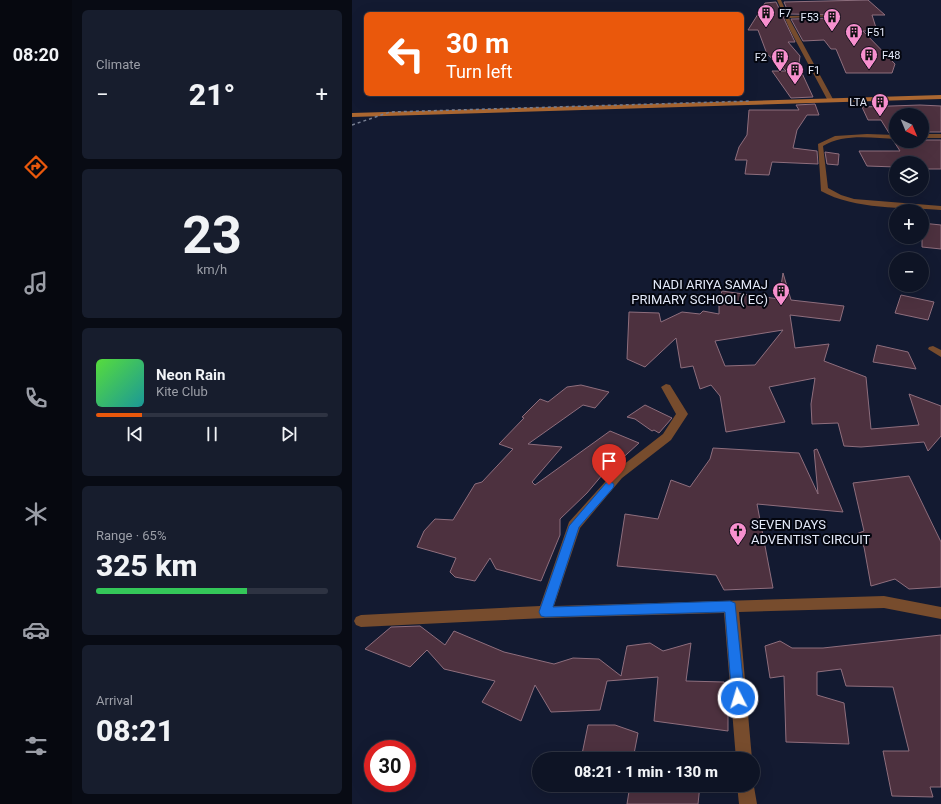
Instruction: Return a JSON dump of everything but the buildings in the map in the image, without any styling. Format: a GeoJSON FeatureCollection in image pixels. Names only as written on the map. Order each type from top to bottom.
{"type":"FeatureCollection","features":[{"type":"Feature","properties":{"kind":"main road"},"geometry":{"type":"LineString","coordinates":[[352,115],[941,98]]}},
{"type":"Feature","properties":{"kind":"street"},"geometry":{"type":"LineString","coordinates":[[779,0],[786,17],[831,101]]}},
{"type":"Feature","properties":{"kind":"street"},"geometry":{"type":"LineString","coordinates":[[786,17],[836,16]]}},
{"type":"Feature","properties":{"kind":"street"},"geometry":{"type":"LineString","coordinates":[[929,136],[941,136]]}},
{"type":"Feature","properties":{"kind":"street"},"geometry":{"type":"LineString","coordinates":[[889,137],[840,137],[825,140],[820,145],[824,189],[838,197],[854,201],[941,208]]}},
{"type":"Feature","properties":{"kind":"street"},"geometry":{"type":"LineString","coordinates":[[545,612],[574,526],[618,475],[667,437],[682,414],[666,387]]}},
{"type":"Feature","properties":{"kind":"street"},"geometry":{"type":"LineString","coordinates":[[361,621],[545,612],[884,602],[941,613]]}},
{"type":"Feature","properties":{"kind":"street"},"geometry":{"type":"LineString","coordinates":[[730,606],[743,752]]}},
{"type":"Feature","properties":{"kind":"street"},"geometry":{"type":"LineString","coordinates":[[747,792],[748,804]]}},
{"type":"Feature","properties":{"kind":"railway"},"geometry":{"type":"LineString","coordinates":[[352,125],[390,112],[751,101]]}},
{"type":"Feature","properties":{"kind":"place","name":"F7"},"geometry":{"type":"Point","coordinates":[766,28]}},
{"type":"Feature","properties":{"kind":"place","name":"F53"},"geometry":{"type":"Point","coordinates":[832,32]}},
{"type":"Feature","properties":{"kind":"place","name":"F51"},"geometry":{"type":"Point","coordinates":[854,47]}},
{"type":"Feature","properties":{"kind":"place","name":"F48"},"geometry":{"type":"Point","coordinates":[869,70]}},
{"type":"Feature","properties":{"kind":"place","name":"F2"},"geometry":{"type":"Point","coordinates":[780,72]}},
{"type":"Feature","properties":{"kind":"place","name":"F1"},"geometry":{"type":"Point","coordinates":[795,85]}},
{"type":"Feature","properties":{"kind":"place","name":"LTA"},"geometry":{"type":"Point","coordinates":[880,117]}},
{"type":"Feature","properties":{"kind":"place","name":"NADI ARIYA SAMAJ PRIMARY SCHOOL( EC)"},"geometry":{"type":"Point","coordinates":[781,306]}},
{"type":"Feature","properties":{"kind":"place","name":"SEVEN DAYS ADVENTIST CIRCUIT"},"geometry":{"type":"Point","coordinates":[738,546]}},
{"type":"Feature","properties":{"kind":"route"},"geometry":{"type":"LineString","coordinates":[[609,485],[574,526],[545,612],[730,606],[738,698]]}}]}
